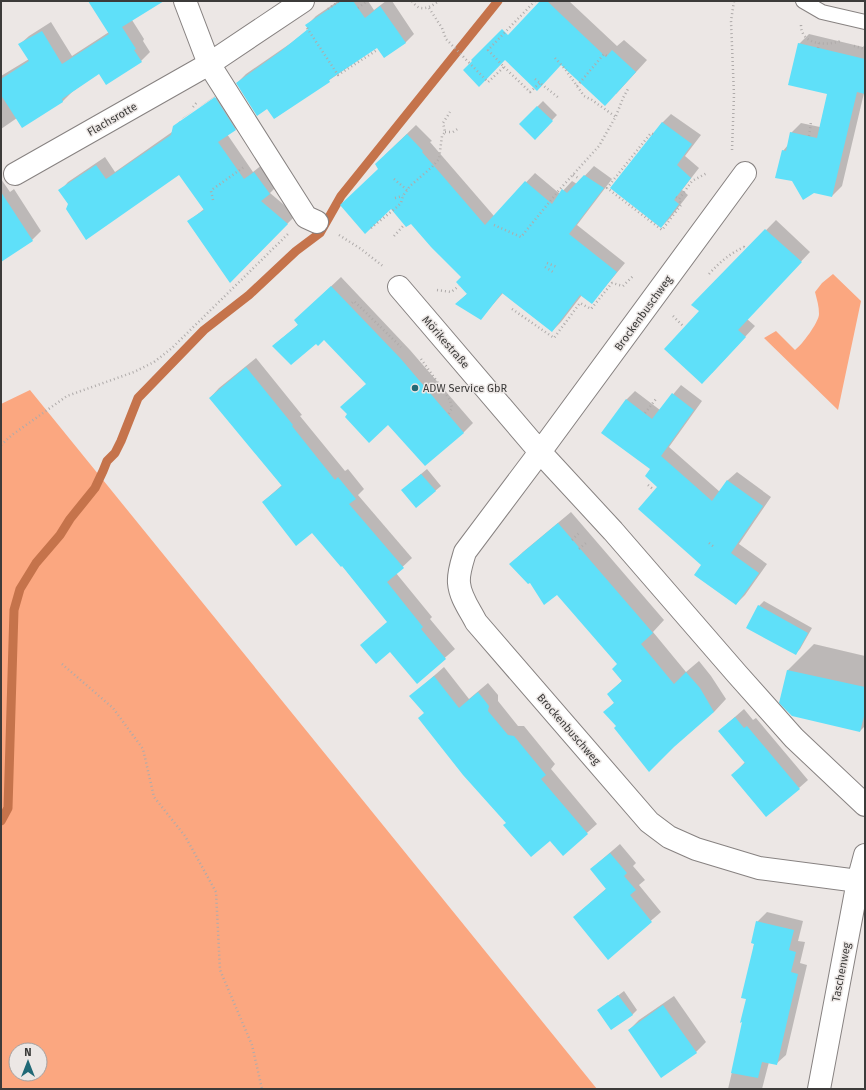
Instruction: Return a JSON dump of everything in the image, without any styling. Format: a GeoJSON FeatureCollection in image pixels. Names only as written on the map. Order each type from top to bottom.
{"type":"FeatureCollection","features":[{"type":"Feature","properties":{"kind":"street"},"geometry":{"type":"LineString","coordinates":[[185,1],[209,64],[265,153],[311,219]]}},
{"type":"Feature","properties":{"kind":"street","name":"Flachsrotte"},"geometry":{"type":"LineString","coordinates":[[16,174],[209,64],[303,1]]}},
{"type":"Feature","properties":{"kind":"street","name":"Brockenbuschweg"},"geometry":{"type":"LineString","coordinates":[[745,173],[540,452],[464,552],[459,584],[476,622],[649,822],[668,837],[696,849],[759,868],[858,881]]}},
{"type":"Feature","properties":{"kind":"street","name":"Mörikestraße"},"geometry":{"type":"LineString","coordinates":[[399,287],[540,452]]}},
{"type":"Feature","properties":{"kind":"street"},"geometry":{"type":"LineString","coordinates":[[540,452],[613,531],[794,738],[865,805]]}},
{"type":"Feature","properties":{"kind":"street","name":"Taschenweg"},"geometry":{"type":"LineString","coordinates":[[819,1089],[858,881],[865,855]]}},
{"type":"Feature","properties":{"kind":"lane"},"geometry":{"type":"LineString","coordinates":[[802,1],[822,12],[865,22]]}},
{"type":"Feature","properties":{"kind":"path"},"geometry":{"type":"LineString","coordinates":[[322,13],[339,1]]}},
{"type":"Feature","properties":{"kind":"path"},"geometry":{"type":"LineString","coordinates":[[412,1],[418,8],[425,9],[439,1]]}},
{"type":"Feature","properties":{"kind":"path"},"geometry":{"type":"LineString","coordinates":[[535,1],[488,50],[530,92],[540,83]]}},
{"type":"Feature","properties":{"kind":"path"},"geometry":{"type":"LineString","coordinates":[[734,1],[731,21],[734,95],[732,153],[745,173]]}},
{"type":"Feature","properties":{"kind":"path"},"geometry":{"type":"LineString","coordinates":[[358,8],[366,2]]}},
{"type":"Feature","properties":{"kind":"path"},"geometry":{"type":"LineString","coordinates":[[429,8],[442,28],[446,39],[454,49],[488,82],[496,72],[504,67]]}},
{"type":"Feature","properties":{"kind":"path"},"geometry":{"type":"LineString","coordinates":[[304,24],[338,75],[377,50]]}},
{"type":"Feature","properties":{"kind":"path"},"geometry":{"type":"LineString","coordinates":[[818,48],[819,43]]}},
{"type":"Feature","properties":{"kind":"path"},"geometry":{"type":"LineString","coordinates":[[854,46],[865,49]]}},
{"type":"Feature","properties":{"kind":"path"},"geometry":{"type":"LineString","coordinates":[[577,86],[604,54],[607,56]]}},
{"type":"Feature","properties":{"kind":"path"},"geometry":{"type":"LineString","coordinates":[[555,58],[565,69],[584,96],[599,103],[616,117]]}},
{"type":"Feature","properties":{"kind":"path"},"geometry":{"type":"LineString","coordinates":[[535,79],[559,98]]}},
{"type":"Feature","properties":{"kind":"path"},"geometry":{"type":"LineString","coordinates":[[494,225],[521,237],[560,188],[599,146],[616,117],[628,89]]}},
{"type":"Feature","properties":{"kind":"path"},"geometry":{"type":"LineString","coordinates":[[371,228],[398,207],[410,186],[439,159],[442,136],[445,132],[443,123],[450,112]]}},
{"type":"Feature","properties":{"kind":"path"},"geometry":{"type":"LineString","coordinates":[[809,136],[811,122]]}},
{"type":"Feature","properties":{"kind":"path"},"geometry":{"type":"LineString","coordinates":[[445,132],[452,132],[459,128]]}},
{"type":"Feature","properties":{"kind":"path"},"geometry":{"type":"LineString","coordinates":[[653,134],[651,133],[607,188],[662,230],[681,205],[679,199],[676,197]]}},
{"type":"Feature","properties":{"kind":"path"},"geometry":{"type":"LineString","coordinates":[[213,200],[211,191],[213,188],[265,153]]}},
{"type":"Feature","properties":{"kind":"path"},"geometry":{"type":"LineString","coordinates":[[679,199],[692,181],[707,173]]}},
{"type":"Feature","properties":{"kind":"path"},"geometry":{"type":"LineString","coordinates":[[573,175],[580,179]]}},
{"type":"Feature","properties":{"kind":"path"},"geometry":{"type":"LineString","coordinates":[[394,179],[407,190]]}},
{"type":"Feature","properties":{"kind":"path"},"geometry":{"type":"LineString","coordinates":[[395,198],[403,196]]}},
{"type":"Feature","properties":{"kind":"path"},"geometry":{"type":"LineString","coordinates":[[1,446],[12,435],[67,396],[134,372],[154,362],[172,348],[311,219]]}},
{"type":"Feature","properties":{"kind":"path"},"geometry":{"type":"LineString","coordinates":[[394,236],[404,225]]}},
{"type":"Feature","properties":{"kind":"path"},"geometry":{"type":"LineString","coordinates":[[338,234],[366,253],[394,276],[399,287]]}},
{"type":"Feature","properties":{"kind":"path"},"geometry":{"type":"LineString","coordinates":[[709,274],[730,254],[744,247],[746,249]]}},
{"type":"Feature","properties":{"kind":"path"},"geometry":{"type":"LineString","coordinates":[[547,264],[557,267]]}},
{"type":"Feature","properties":{"kind":"path"},"geometry":{"type":"LineString","coordinates":[[545,267],[553,272]]}},
{"type":"Feature","properties":{"kind":"path"},"geometry":{"type":"LineString","coordinates":[[512,308],[554,338],[580,303],[591,308],[612,283],[623,286],[634,275]]}},
{"type":"Feature","properties":{"kind":"path"},"geometry":{"type":"LineString","coordinates":[[437,290],[451,292],[459,286]]}},
{"type":"Feature","properties":{"kind":"path"},"geometry":{"type":"LineString","coordinates":[[352,303],[354,301],[401,347]]}},
{"type":"Feature","properties":{"kind":"path"},"geometry":{"type":"LineString","coordinates":[[421,359],[450,400],[452,408],[448,415]]}},
{"type":"Feature","properties":{"kind":"path"},"geometry":{"type":"LineString","coordinates":[[645,413],[656,399]]}},
{"type":"Feature","properties":{"kind":"path"},"geometry":{"type":"LineString","coordinates":[[648,486],[654,490]]}},
{"type":"Feature","properties":{"kind":"path"},"geometry":{"type":"LineString","coordinates":[[709,543],[714,547]]}},
{"type":"Feature","properties":{"kind":"path"},"geometry":{"type":"LineString","coordinates":[[62,664],[113,708],[143,749],[154,797],[185,836],[216,892],[220,970],[252,1045],[262,1089]]}},
{"type":"Feature","properties":{"kind":"shaded area"},"geometry":{"type":"Polygon","coordinates":[[[833,274],[861,301],[838,410],[764,338],[776,331],[795,350],[806,339],[818,318],[819,308],[815,292],[822,283],[833,274]]]}},
{"type":"Feature","properties":{"kind":"shaded area"},"geometry":{"type":"Polygon","coordinates":[[[30,390],[597,1089],[1,1089],[1,404],[30,390]]]}},
{"type":"Feature","properties":{"kind":"building"},"geometry":{"type":"Polygon","coordinates":[[[88,1],[164,1],[122,27],[136,49],[134,50],[142,62],[106,85],[99,74],[62,99],[63,102],[22,128],[1,95],[1,79],[29,61],[18,44],[42,31],[62,64],[109,34],[88,1]]]}},
{"type":"Feature","properties":{"kind":"building"},"geometry":{"type":"Polygon","coordinates":[[[341,1],[353,1],[365,18],[380,6],[406,43],[384,58],[377,48],[329,80],[330,82],[274,119],[267,109],[257,116],[236,83],[281,51],[308,29],[305,25],[341,1]]]}},
{"type":"Feature","properties":{"kind":"building"},"geometry":{"type":"Polygon","coordinates":[[[540,1],[547,1],[606,57],[612,50],[636,72],[605,106],[561,65],[537,91],[505,60],[479,87],[463,70],[502,29],[508,35],[540,1]]]}},
{"type":"Feature","properties":{"kind":"building"},"geometry":{"type":"Polygon","coordinates":[[[798,43],[865,59],[865,94],[857,92],[832,197],[814,193],[803,200],[792,181],[775,178],[782,150],[786,151],[790,132],[817,138],[827,94],[788,85],[798,43]]]}},
{"type":"Feature","properties":{"kind":"building"},"geometry":{"type":"Polygon","coordinates":[[[215,97],[236,130],[218,142],[244,179],[254,172],[270,194],[261,201],[288,224],[230,283],[187,221],[204,210],[179,175],[86,240],[66,209],[68,204],[58,190],[96,165],[106,179],[171,135],[173,126],[215,97]]]}},
{"type":"Feature","properties":{"kind":"building"},"geometry":{"type":"Polygon","coordinates":[[[537,106],[553,121],[535,140],[519,124],[537,106]]]}},
{"type":"Feature","properties":{"kind":"building"},"geometry":{"type":"Polygon","coordinates":[[[662,122],[692,144],[677,165],[691,178],[674,200],[679,204],[661,228],[610,188],[662,122]]]}},
{"type":"Feature","properties":{"kind":"building"},"geometry":{"type":"Polygon","coordinates":[[[407,134],[485,225],[525,181],[552,204],[562,189],[567,193],[584,175],[604,188],[569,234],[617,272],[592,304],[580,295],[552,332],[502,293],[481,320],[455,304],[467,294],[456,282],[461,277],[431,247],[411,224],[406,227],[391,209],[365,234],[340,205],[378,169],[375,164],[407,134]]]}},
{"type":"Feature","properties":{"kind":"building"},"geometry":{"type":"Polygon","coordinates":[[[1,192],[33,241],[1,262],[1,192]]]}},
{"type":"Feature","properties":{"kind":"building"},"geometry":{"type":"Polygon","coordinates":[[[765,229],[802,262],[738,330],[746,337],[702,384],[664,349],[699,311],[691,305],[765,229]]]}},
{"type":"Feature","properties":{"kind":"building"},"geometry":{"type":"Polygon","coordinates":[[[331,286],[401,359],[464,433],[425,466],[388,425],[369,443],[345,417],[347,414],[340,407],[366,384],[324,340],[318,346],[316,344],[291,365],[272,346],[298,325],[294,320],[331,286]]]}},
{"type":"Feature","properties":{"kind":"building"},"geometry":{"type":"Polygon","coordinates":[[[246,367],[335,480],[338,477],[356,499],[349,504],[404,568],[387,582],[423,627],[421,629],[446,659],[417,684],[390,652],[376,664],[360,645],[387,622],[342,566],[341,567],[312,533],[296,546],[262,502],[282,486],[209,398],[246,367]]]}},
{"type":"Feature","properties":{"kind":"building"},"geometry":{"type":"Polygon","coordinates":[[[672,393],[694,410],[661,456],[712,501],[727,480],[763,506],[731,553],[759,573],[736,605],[694,575],[701,565],[638,509],[657,487],[645,476],[650,469],[601,433],[626,399],[652,419],[672,393]]]}},
{"type":"Feature","properties":{"kind":"building"},"geometry":{"type":"Polygon","coordinates":[[[421,474],[436,491],[416,508],[401,490],[421,474]]]}},
{"type":"Feature","properties":{"kind":"building"},"geometry":{"type":"Polygon","coordinates":[[[558,523],[653,633],[641,644],[674,684],[686,672],[700,688],[714,712],[674,747],[649,772],[614,728],[616,726],[603,712],[614,703],[607,694],[622,681],[612,669],[617,664],[557,595],[544,605],[530,583],[528,584],[509,564],[558,523]]]}},
{"type":"Feature","properties":{"kind":"building"},"geometry":{"type":"Polygon","coordinates":[[[758,605],[808,633],[796,655],[746,628],[758,605]]]}},
{"type":"Feature","properties":{"kind":"building"},"geometry":{"type":"Polygon","coordinates":[[[787,670],[865,687],[865,712],[860,732],[792,716],[779,703],[787,670]]]}},
{"type":"Feature","properties":{"kind":"building"},"geometry":{"type":"Polygon","coordinates":[[[434,676],[459,708],[478,692],[489,706],[488,711],[508,735],[514,736],[546,775],[541,779],[588,834],[563,856],[550,841],[531,857],[503,825],[506,823],[463,775],[418,718],[424,713],[409,696],[434,676]]]}},
{"type":"Feature","properties":{"kind":"building"},"geometry":{"type":"Polygon","coordinates":[[[735,717],[744,728],[747,726],[800,789],[766,817],[731,775],[745,763],[718,731],[735,717]]]}},
{"type":"Feature","properties":{"kind":"building"},"geometry":{"type":"Polygon","coordinates":[[[610,853],[627,873],[624,876],[636,890],[630,895],[652,922],[608,960],[573,917],[606,889],[590,869],[610,853]]]}},
{"type":"Feature","properties":{"kind":"building"},"geometry":{"type":"Polygon","coordinates":[[[756,921],[794,930],[789,950],[796,952],[791,972],[798,974],[777,1065],[762,1062],[758,1078],[731,1073],[746,999],[741,998],[754,944],[751,943],[756,921]]]}},
{"type":"Feature","properties":{"kind":"building"},"geometry":{"type":"Polygon","coordinates":[[[618,995],[633,1015],[611,1030],[597,1010],[618,995]]]}},
{"type":"Feature","properties":{"kind":"building"},"geometry":{"type":"Polygon","coordinates":[[[663,1005],[697,1053],[661,1078],[628,1030],[663,1005]]]}},
{"type":"Feature","properties":{"kind":"waterway"},"geometry":{"type":"LineString","coordinates":[[1,821],[8,808],[14,610],[20,589],[36,563],[60,535],[70,519],[95,488],[107,461],[115,453],[121,441],[138,398],[204,330],[249,295],[296,251],[320,233],[341,196],[498,1]]}},
{"type":"Feature","properties":{"kind":"place","name":"ADW Service GbR"},"geometry":{"type":"Point","coordinates":[415,388]}}]}
